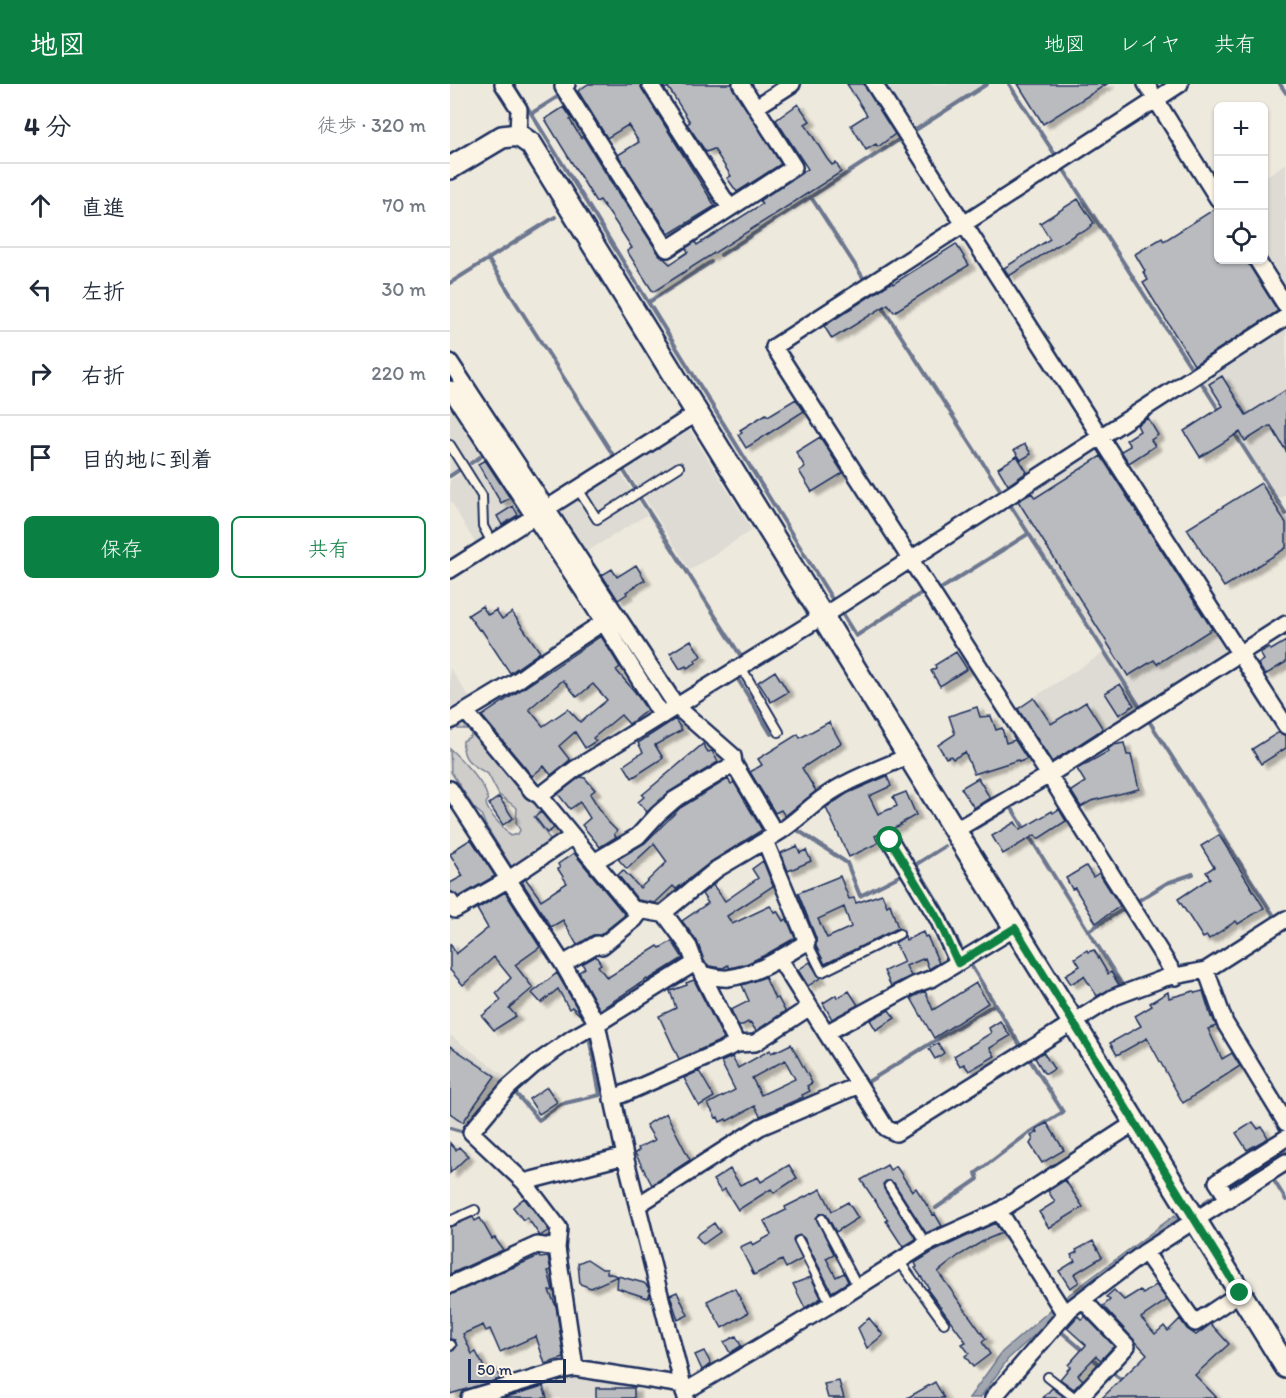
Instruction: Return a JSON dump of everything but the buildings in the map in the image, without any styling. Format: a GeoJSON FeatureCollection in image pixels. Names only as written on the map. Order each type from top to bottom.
{"type":"FeatureCollection","features":[{"type":"Feature","properties":{"kind":"street"},"geometry":{"type":"LineString","coordinates":[[503,84],[519,109],[518,135]]}},
{"type":"Feature","properties":{"kind":"street"},"geometry":{"type":"LineString","coordinates":[[567,84],[563,87],[667,249],[794,167],[741,84]]}},
{"type":"Feature","properties":{"kind":"street"},"geometry":{"type":"LineString","coordinates":[[650,84],[730,208]]}},
{"type":"Feature","properties":{"kind":"street"},"geometry":{"type":"LineString","coordinates":[[756,107],[792,84]]}},
{"type":"Feature","properties":{"kind":"street"},"geometry":{"type":"LineString","coordinates":[[874,84],[1286,726]]}},
{"type":"Feature","properties":{"kind":"street"},"geometry":{"type":"LineString","coordinates":[[1146,84],[1214,193]]}},
{"type":"Feature","properties":{"kind":"street"},"geometry":{"type":"LineString","coordinates":[[1176,977],[774,347],[1180,84]]}},
{"type":"Feature","properties":{"kind":"street"},"geometry":{"type":"LineString","coordinates":[[450,168],[502,136],[518,135],[531,144],[1286,1367]]}},
{"type":"Feature","properties":{"kind":"street"},"geometry":{"type":"LineString","coordinates":[[1260,264],[1286,306]]}},
{"type":"Feature","properties":{"kind":"street"},"geometry":{"type":"LineString","coordinates":[[540,796],[575,769],[823,616],[1286,317]]}},
{"type":"Feature","properties":{"kind":"street"},"geometry":{"type":"LineString","coordinates":[[450,362],[454,385],[534,517],[677,707],[733,756],[734,764],[771,838],[807,942],[780,958],[749,972],[727,978],[700,969],[574,1037],[508,1088],[471,1132],[524,1182],[559,1228],[557,1248],[575,1368]]}},
{"type":"Feature","properties":{"kind":"street"},"geometry":{"type":"LineString","coordinates":[[454,385],[548,508],[610,617],[662,716]]}},
{"type":"Feature","properties":{"kind":"street"},"geometry":{"type":"LineString","coordinates":[[450,570],[697,413]]}},
{"type":"Feature","properties":{"kind":"street"},"geometry":{"type":"LineString","coordinates":[[450,721],[518,680],[610,617]]}},
{"type":"Feature","properties":{"kind":"street"},"geometry":{"type":"LineString","coordinates":[[954,831],[1049,775],[1286,624]]}},
{"type":"Feature","properties":{"kind":"street"},"geometry":{"type":"LineString","coordinates":[[466,712],[532,791],[540,796],[633,909],[667,917],[689,947],[737,1044]]}},
{"type":"Feature","properties":{"kind":"street"},"geometry":{"type":"LineString","coordinates":[[662,914],[717,869],[792,826],[824,797],[844,784],[908,756]]}},
{"type":"Feature","properties":{"kind":"street"},"geometry":{"type":"LineString","coordinates":[[594,862],[638,836],[674,800],[734,764]]}},
{"type":"Feature","properties":{"kind":"street"},"geometry":{"type":"LineString","coordinates":[[450,789],[563,964],[597,1024],[625,1156],[684,1392]]}},
{"type":"Feature","properties":{"kind":"street"},"geometry":{"type":"LineString","coordinates":[[452,908],[509,879],[573,836]]}},
{"type":"Feature","properties":{"kind":"street"},"geometry":{"type":"LineString","coordinates":[[890,840],[938,919],[958,963]]}},
{"type":"Feature","properties":{"kind":"street"},"geometry":{"type":"LineString","coordinates":[[563,964],[597,944],[602,946],[635,919],[640,912]]}},
{"type":"Feature","properties":{"kind":"street"},"geometry":{"type":"LineString","coordinates":[[780,958],[886,1128],[897,1132],[1073,1021],[1127,991],[1206,970],[1286,919]]}},
{"type":"Feature","properties":{"kind":"street"},"geometry":{"type":"LineString","coordinates":[[826,1034],[914,985],[933,978],[1015,928]]}},
{"type":"Feature","properties":{"kind":"street"},"geometry":{"type":"LineString","coordinates":[[1206,970],[1225,1023],[1286,1123]]}},
{"type":"Feature","properties":{"kind":"street"},"geometry":{"type":"LineString","coordinates":[[612,1099],[737,1044],[755,1043],[810,1007]]}},
{"type":"Feature","properties":{"kind":"street"},"geometry":{"type":"LineString","coordinates":[[638,1205],[760,1127],[859,1085]]}},
{"type":"Feature","properties":{"kind":"street"},"geometry":{"type":"LineString","coordinates":[[469,1398],[575,1368],[684,1392],[926,1244],[999,1211],[1136,1122]]}},
{"type":"Feature","properties":{"kind":"street"},"geometry":{"type":"LineString","coordinates":[[1225,1195],[1217,1182],[1286,1138]]}},
{"type":"Feature","properties":{"kind":"street"},"geometry":{"type":"LineString","coordinates":[[524,1182],[625,1156]]}},
{"type":"Feature","properties":{"kind":"street"},"geometry":{"type":"LineString","coordinates":[[1000,1395],[1062,1310],[1083,1300],[1225,1195],[1286,1162]]}},
{"type":"Feature","properties":{"kind":"street"},"geometry":{"type":"LineString","coordinates":[[999,1211],[1062,1310]]}},
{"type":"Feature","properties":{"kind":"street"},"geometry":{"type":"LineString","coordinates":[[450,1285],[537,1245],[557,1248]]}},
{"type":"Feature","properties":{"kind":"street"},"geometry":{"type":"LineString","coordinates":[[1145,1252],[1195,1323],[1240,1293]]}},
{"type":"Feature","properties":{"kind":"street"},"geometry":{"type":"LineString","coordinates":[[1079,1398],[1127,1346],[1083,1300]]}},
{"type":"Feature","properties":{"kind":"lane"},"geometry":{"type":"LineString","coordinates":[[450,445],[482,496],[483,526],[492,543]]}},
{"type":"Feature","properties":{"kind":"lane"},"geometry":{"type":"LineString","coordinates":[[578,489],[597,519],[679,467]]}},
{"type":"Feature","properties":{"kind":"lane"},"geometry":{"type":"LineString","coordinates":[[741,668],[779,732]]}},
{"type":"Feature","properties":{"kind":"lane"},"geometry":{"type":"LineString","coordinates":[[807,942],[822,972],[899,934]]}},
{"type":"Feature","properties":{"kind":"lane"},"geometry":{"type":"LineString","coordinates":[[889,1186],[926,1244]]}},
{"type":"Feature","properties":{"kind":"lane"},"geometry":{"type":"LineString","coordinates":[[450,1221],[475,1210]]}},
{"type":"Feature","properties":{"kind":"lane"},"geometry":{"type":"LineString","coordinates":[[822,1219],[858,1287]]}},
{"type":"Feature","properties":{"kind":"lane"},"geometry":{"type":"LineString","coordinates":[[799,1241],[831,1304]]}},
{"type":"Feature","properties":{"kind":"lane"},"geometry":{"type":"LineString","coordinates":[[899,1261],[944,1323]]}},
{"type":"Feature","properties":{"kind":"lane"},"geometry":{"type":"LineString","coordinates":[[1048,1377],[1075,1398]]}},
{"type":"Feature","properties":{"kind":"shaded area"},"geometry":{"type":"Polygon","coordinates":[[[882,84],[984,84],[912,131],[882,84]]]}},
{"type":"Feature","properties":{"kind":"shaded area"},"geometry":{"type":"Polygon","coordinates":[[[1286,163],[1286,298],[1266,264],[1268,175],[1286,163]]]}},
{"type":"Feature","properties":{"kind":"shaded area"},"geometry":{"type":"Polygon","coordinates":[[[1286,324],[1286,494],[1279,499],[1201,379],[1286,324]]]}},
{"type":"Feature","properties":{"kind":"shaded area"},"geometry":{"type":"Polygon","coordinates":[[[450,399],[485,451],[450,473],[450,399]]]}},
{"type":"Feature","properties":{"kind":"shaded area"},"geometry":{"type":"Polygon","coordinates":[[[688,427],[752,530],[690,570],[624,465],[688,427]]]}},
{"type":"Feature","properties":{"kind":"shaded area"},"geometry":{"type":"Polygon","coordinates":[[[1096,446],[1102,447],[1229,647],[1229,653],[1142,708],[1009,502],[1096,446]]]}},
{"type":"Feature","properties":{"kind":"shaded area"},"geometry":{"type":"Polygon","coordinates":[[[489,456],[524,509],[524,517],[477,546],[450,500],[450,480],[489,456]]]}},
{"type":"Feature","properties":{"kind":"shaded area"},"geometry":{"type":"Polygon","coordinates":[[[618,469],[647,515],[586,552],[558,511],[559,505],[618,469]]]}},
{"type":"Feature","properties":{"kind":"shaded area"},"geometry":{"type":"Polygon","coordinates":[[[1103,653],[1140,710],[1054,766],[1048,763],[1014,710],[1103,653]]]}},
{"type":"Feature","properties":{"kind":"shaded area"},"geometry":{"type":"Polygon","coordinates":[[[450,668],[473,703],[450,717],[450,668]]]}},
{"type":"Feature","properties":{"kind":"shaded area"},"geometry":{"type":"Polygon","coordinates":[[[464,717],[541,807],[534,817],[552,842],[516,867],[511,866],[481,814],[474,808],[451,772],[450,749],[482,786],[487,797],[487,807],[492,815],[510,836],[518,834],[520,830],[516,823],[517,808],[499,795],[488,774],[466,758],[463,741],[471,736],[470,729],[458,729],[456,726],[456,723],[464,717]]]}},
{"type":"Feature","properties":{"kind":"shaded area"},"geometry":{"type":"Polygon","coordinates":[[[450,1035],[510,1080],[467,1131],[454,1127],[450,1129],[450,1035]]]}},
{"type":"Feature","properties":{"kind":"shaded area"},"geometry":{"type":"Polygon","coordinates":[[[1175,1215],[1179,1220],[1070,1303],[1008,1359],[980,1398],[969,1398],[1002,1352],[1063,1299],[1175,1215]]]}},
{"type":"Feature","properties":{"kind":"shaded area"},"geometry":{"type":"Polygon","coordinates":[[[573,1373],[636,1383],[637,1398],[485,1398],[573,1373]]]}},
{"type":"Feature","properties":{"kind":"waterway"},"geometry":{"type":"LineString","coordinates":[[513,84],[834,602]]}},
{"type":"Feature","properties":{"kind":"waterway"},"geometry":{"type":"LineString","coordinates":[[914,131],[987,84]]}},
{"type":"Feature","properties":{"kind":"waterway"},"geometry":{"type":"LineString","coordinates":[[1009,84],[1056,156]]}},
{"type":"Feature","properties":{"kind":"waterway"},"geometry":{"type":"LineString","coordinates":[[1280,84],[1286,93]]}},
{"type":"Feature","properties":{"kind":"waterway"},"geometry":{"type":"LineString","coordinates":[[532,113],[559,96]]}},
{"type":"Feature","properties":{"kind":"waterway"},"geometry":{"type":"LineString","coordinates":[[721,255],[900,139]]}},
{"type":"Feature","properties":{"kind":"waterway"},"geometry":{"type":"LineString","coordinates":[[1064,170],[1192,369]]}},
{"type":"Feature","properties":{"kind":"waterway"},"geometry":{"type":"LineString","coordinates":[[811,197],[864,279]]}},
{"type":"Feature","properties":{"kind":"waterway"},"geometry":{"type":"LineString","coordinates":[[450,283],[555,217]]}},
{"type":"Feature","properties":{"kind":"waterway"},"geometry":{"type":"LineString","coordinates":[[488,259],[615,458]]}},
{"type":"Feature","properties":{"kind":"waterway"},"geometry":{"type":"LineString","coordinates":[[649,302],[711,262]]}},
{"type":"Feature","properties":{"kind":"waterway"},"geometry":{"type":"LineString","coordinates":[[881,305],[1003,494]]}},
{"type":"Feature","properties":{"kind":"waterway"},"geometry":{"type":"LineString","coordinates":[[1201,382],[1220,412]]}},
{"type":"Feature","properties":{"kind":"waterway"},"geometry":{"type":"LineString","coordinates":[[1233,431],[1286,514]]}},
{"type":"Feature","properties":{"kind":"waterway"},"geometry":{"type":"LineString","coordinates":[[471,463],[483,455]]}},
{"type":"Feature","properties":{"kind":"waterway"},"geometry":{"type":"LineString","coordinates":[[622,468],[634,487]]}},
{"type":"Feature","properties":{"kind":"waterway"},"geometry":{"type":"LineString","coordinates":[[450,476],[459,470]]}},
{"type":"Feature","properties":{"kind":"waterway"},"geometry":{"type":"LineString","coordinates":[[640,498],[742,658]]}},
{"type":"Feature","properties":{"kind":"waterway"},"geometry":{"type":"LineString","coordinates":[[1009,503],[1140,707]]}},
{"type":"Feature","properties":{"kind":"waterway"},"geometry":{"type":"LineString","coordinates":[[939,590],[1028,534]]}},
{"type":"Feature","properties":{"kind":"waterway"},"geometry":{"type":"LineString","coordinates":[[841,612],[856,636],[923,592]]}},
{"type":"Feature","properties":{"kind":"waterway"},"geometry":{"type":"LineString","coordinates":[[630,649],[667,707]]}},
{"type":"Feature","properties":{"kind":"waterway"},"geometry":{"type":"LineString","coordinates":[[736,676],[771,734]]}},
{"type":"Feature","properties":{"kind":"waterway"},"geometry":{"type":"LineString","coordinates":[[1149,721],[1276,919]]}},
{"type":"Feature","properties":{"kind":"waterway"},"geometry":{"type":"LineString","coordinates":[[976,828],[1011,807],[1124,988]]}},
{"type":"Feature","properties":{"kind":"waterway"},"geometry":{"type":"LineString","coordinates":[[793,827],[847,863],[860,896],[903,874]]}},
{"type":"Feature","properties":{"kind":"waterway"},"geometry":{"type":"LineString","coordinates":[[915,865],[945,846]]}},
{"type":"Feature","properties":{"kind":"waterway"},"geometry":{"type":"LineString","coordinates":[[915,864],[941,907],[961,948]]}},
{"type":"Feature","properties":{"kind":"waterway"},"geometry":{"type":"LineString","coordinates":[[1136,902],[1167,883],[1193,874]]}},
{"type":"Feature","properties":{"kind":"waterway"},"geometry":{"type":"LineString","coordinates":[[1088,931],[1127,907]]}},
{"type":"Feature","properties":{"kind":"waterway"},"geometry":{"type":"LineString","coordinates":[[969,962],[1020,1045]]}},
{"type":"Feature","properties":{"kind":"waterway"},"geometry":{"type":"LineString","coordinates":[[866,1083],[995,1004]]}},
{"type":"Feature","properties":{"kind":"waterway"},"geometry":{"type":"LineString","coordinates":[[812,1024],[848,1082]]}},
{"type":"Feature","properties":{"kind":"waterway"},"geometry":{"type":"LineString","coordinates":[[512,1089],[539,1120],[561,1104],[600,1095],[590,1042]]}},
{"type":"Feature","properties":{"kind":"waterway"},"geometry":{"type":"LineString","coordinates":[[936,1208],[978,1179],[976,1173],[1026,1135],[1063,1112],[1028,1057]]}},
{"type":"Feature","properties":{"kind":"waterway"},"geometry":{"type":"LineString","coordinates":[[450,1128],[464,1132]]}},
{"type":"Feature","properties":{"kind":"waterway"},"geometry":{"type":"LineString","coordinates":[[1225,1189],[1286,1152]]}},
{"type":"Feature","properties":{"kind":"waterway"},"geometry":{"type":"LineString","coordinates":[[1273,1179],[1286,1200]]}},
{"type":"Feature","properties":{"kind":"waterway"},"geometry":{"type":"LineString","coordinates":[[1205,1202],[1219,1193]]}},
{"type":"Feature","properties":{"kind":"waterway"},"geometry":{"type":"LineString","coordinates":[[1058,1329],[1100,1365]]}},
{"type":"Feature","properties":{"kind":"waterway"},"geometry":{"type":"LineString","coordinates":[[1111,1372],[1123,1381]]}},
{"type":"Feature","properties":{"kind":"route"},"geometry":{"type":"LineString","coordinates":[[890,840],[938,919],[958,963],[1015,928],[1240,1293]]}}]}
